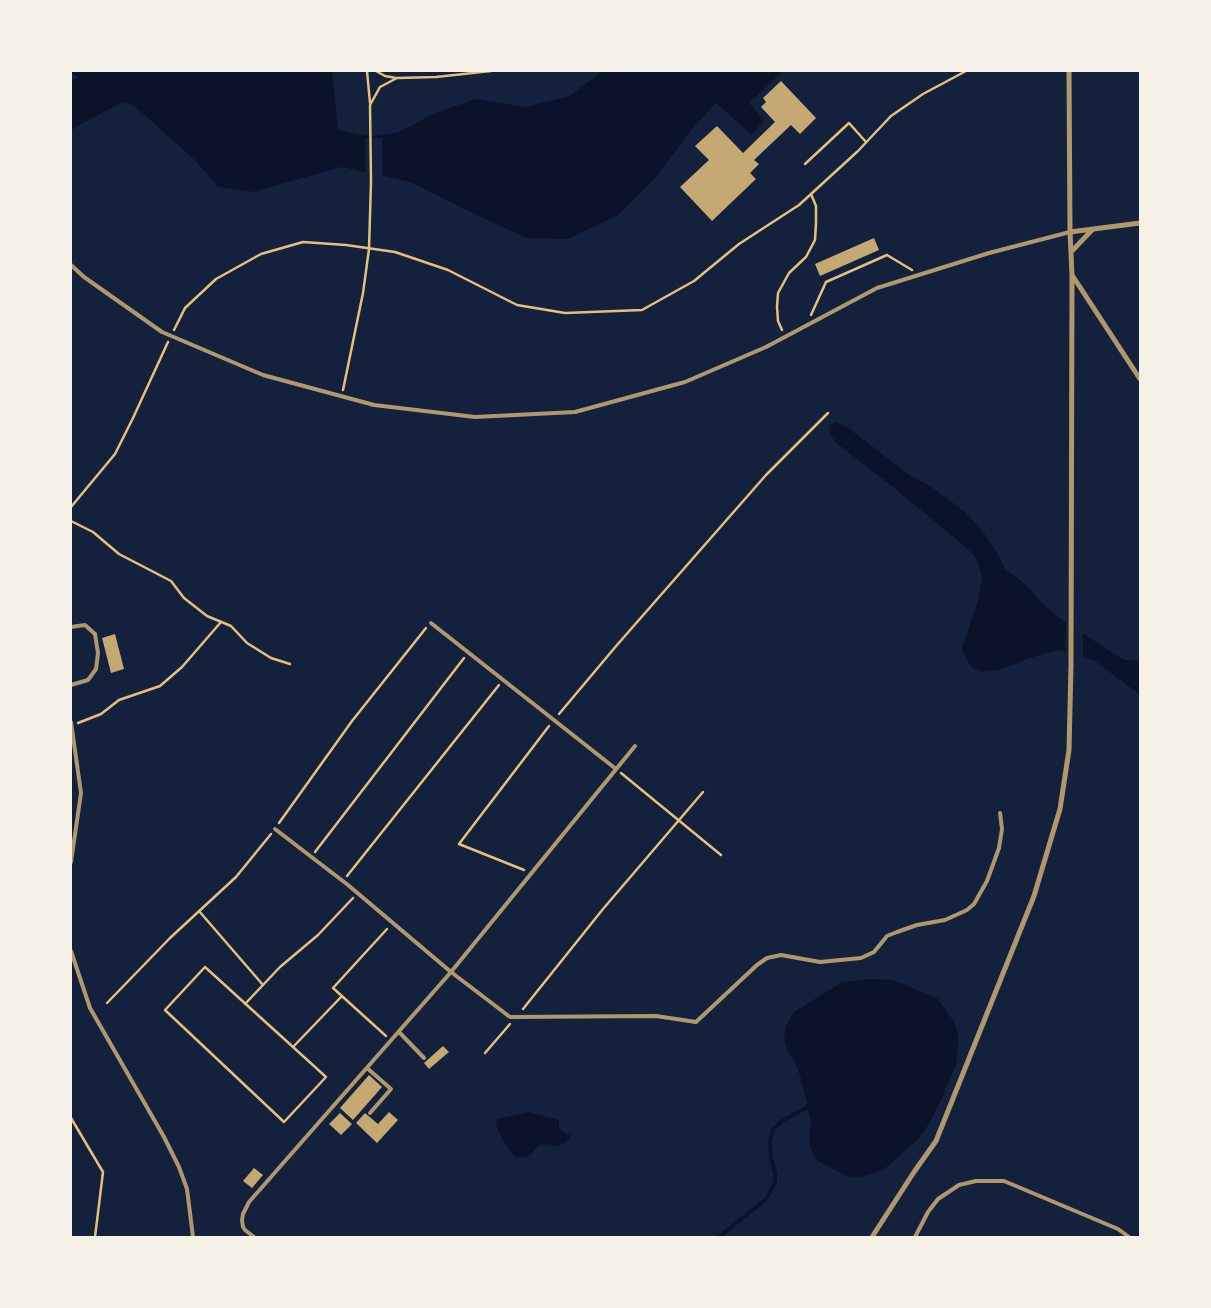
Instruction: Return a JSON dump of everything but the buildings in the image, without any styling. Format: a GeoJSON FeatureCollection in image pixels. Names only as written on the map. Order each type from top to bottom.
{"type":"FeatureCollection","features":[{"type":"Feature","properties":{"kind":"street"},"geometry":{"type":"LineString","coordinates":[[872,1237],[936,1141],[1034,896],[1060,809],[1069,750],[1071,665],[1072,275],[1069,71]]}},
{"type":"Feature","properties":{"kind":"street"},"geometry":{"type":"LineString","coordinates":[[1070,232],[1140,223]]}},
{"type":"Feature","properties":{"kind":"street"},"geometry":{"type":"LineString","coordinates":[[1071,252],[1092,229]]}},
{"type":"Feature","properties":{"kind":"street"},"geometry":{"type":"LineString","coordinates":[[1072,275],[1140,379]]}},
{"type":"Feature","properties":{"kind":"lane"},"geometry":{"type":"LineString","coordinates":[[71,265],[84,277],[162,332],[263,375],[374,405],[475,416],[575,412],[685,382],[766,347],[877,288],[989,253],[1070,232]]}},
{"type":"Feature","properties":{"kind":"lane"},"geometry":{"type":"LineString","coordinates":[[431,623],[616,769]]}},
{"type":"Feature","properties":{"kind":"lane"},"geometry":{"type":"LineString","coordinates":[[71,627],[85,625],[95,634],[98,653],[96,669],[88,680],[71,685]]}},
{"type":"Feature","properties":{"kind":"lane"},"geometry":{"type":"LineString","coordinates":[[71,723],[81,793],[71,862]]}},
{"type":"Feature","properties":{"kind":"lane"},"geometry":{"type":"LineString","coordinates":[[254,1237],[243,1227],[245,1208],[451,972],[634,746]]}},
{"type":"Feature","properties":{"kind":"lane"},"geometry":{"type":"LineString","coordinates":[[275,829],[343,881],[451,972],[510,1017],[656,1016],[696,1022],[767,958],[781,955],[820,962],[861,958],[874,952],[887,936],[917,925],[946,920],[967,910],[974,904],[987,881],[999,848],[1002,828],[1000,813]]}},
{"type":"Feature","properties":{"kind":"lane"},"geometry":{"type":"LineString","coordinates":[[71,951],[90,1008],[164,1137],[179,1167],[187,1189],[193,1237]]}},
{"type":"Feature","properties":{"kind":"lane"},"geometry":{"type":"LineString","coordinates":[[398,1032],[424,1058]]}},
{"type":"Feature","properties":{"kind":"lane"},"geometry":{"type":"LineString","coordinates":[[367,1068],[391,1089],[370,1113]]}},
{"type":"Feature","properties":{"kind":"lane"},"geometry":{"type":"LineString","coordinates":[[915,1237],[928,1212],[938,1198],[959,1186],[976,1181],[1004,1181],[1118,1229],[1129,1237]]}},
{"type":"Feature","properties":{"kind":"path"},"geometry":{"type":"LineString","coordinates":[[341,396],[363,293],[369,249],[371,182],[368,71]]}},
{"type":"Feature","properties":{"kind":"path"},"geometry":{"type":"LineString","coordinates":[[376,71],[385,76],[398,78],[436,77],[491,71]]}},
{"type":"Feature","properties":{"kind":"path"},"geometry":{"type":"LineString","coordinates":[[436,77],[437,71]]}},
{"type":"Feature","properties":{"kind":"path"},"geometry":{"type":"LineString","coordinates":[[71,507],[115,454],[185,308],[216,279],[260,254],[303,242],[346,245],[394,252],[448,270],[517,305],[565,313],[642,310],[694,282],[739,244],[799,205],[892,116],[923,94],[966,71]]}},
{"type":"Feature","properties":{"kind":"path"},"geometry":{"type":"LineString","coordinates":[[370,105],[380,87],[398,78]]}},
{"type":"Feature","properties":{"kind":"path"},"geometry":{"type":"LineString","coordinates":[[805,164],[848,123],[866,142]]}},
{"type":"Feature","properties":{"kind":"path"},"geometry":{"type":"LineString","coordinates":[[785,337],[778,321],[778,293],[789,273],[806,257],[815,240],[816,206],[811,194]]}},
{"type":"Feature","properties":{"kind":"path"},"geometry":{"type":"LineString","coordinates":[[806,325],[826,282],[887,255],[919,275]]}},
{"type":"Feature","properties":{"kind":"path"},"geometry":{"type":"LineString","coordinates":[[532,873],[459,844],[554,719],[630,630],[766,475],[828,413]]}},
{"type":"Feature","properties":{"kind":"path"},"geometry":{"type":"LineString","coordinates":[[71,521],[94,532],[118,554],[171,581],[184,598],[208,616],[231,626],[247,643],[271,658],[290,664]]}},
{"type":"Feature","properties":{"kind":"path"},"geometry":{"type":"LineString","coordinates":[[71,723],[102,714],[119,700],[160,686],[182,667],[221,622]]}},
{"type":"Feature","properties":{"kind":"path"},"geometry":{"type":"LineString","coordinates":[[107,1002],[170,938],[236,878],[275,829],[352,721],[431,623]]}},
{"type":"Feature","properties":{"kind":"path"},"geometry":{"type":"LineString","coordinates":[[311,857],[469,652]]}},
{"type":"Feature","properties":{"kind":"path"},"geometry":{"type":"LineString","coordinates":[[343,881],[504,680]]}},
{"type":"Feature","properties":{"kind":"path"},"geometry":{"type":"LineString","coordinates":[[616,769],[720,855]]}},
{"type":"Feature","properties":{"kind":"path"},"geometry":{"type":"LineString","coordinates":[[484,1053],[703,792]]}},
{"type":"Feature","properties":{"kind":"path"},"geometry":{"type":"LineString","coordinates":[[245,1004],[280,967],[318,935],[358,893]]}},
{"type":"Feature","properties":{"kind":"path"},"geometry":{"type":"LineString","coordinates":[[199,911],[263,985]]}},
{"type":"Feature","properties":{"kind":"path"},"geometry":{"type":"LineString","coordinates":[[391,1041],[333,988],[393,923]]}},
{"type":"Feature","properties":{"kind":"path"},"geometry":{"type":"LineString","coordinates":[[205,967],[245,1004],[326,1077],[284,1122],[165,1010],[205,967]]}},
{"type":"Feature","properties":{"kind":"path"},"geometry":{"type":"LineString","coordinates":[[293,1047],[342,996]]}},
{"type":"Feature","properties":{"kind":"path"},"geometry":{"type":"LineString","coordinates":[[71,1118],[103,1172],[94,1237]]}},
{"type":"Feature","properties":{"kind":"water"},"geometry":{"type":"Polygon","coordinates":[[[71,71],[332,71],[338,130],[371,137],[399,132],[435,113],[476,99],[526,107],[570,96],[602,71],[782,72],[749,103],[764,120],[752,135],[716,103],[690,131],[656,177],[618,215],[568,239],[527,238],[410,182],[342,167],[252,192],[218,187],[194,159],[133,105],[122,102],[71,130],[71,81],[79,77],[71,73],[71,71]]]}},
{"type":"Feature","properties":{"kind":"water"},"geometry":{"type":"Polygon","coordinates":[[[836,422],[847,427],[911,476],[930,486],[964,511],[981,529],[998,554],[1005,569],[1024,583],[1059,618],[1124,660],[1140,660],[1140,695],[1095,661],[1060,650],[1042,654],[997,670],[982,672],[971,667],[962,648],[978,600],[982,578],[977,559],[968,549],[835,442],[829,431],[830,425],[836,422]]]}},
{"type":"Feature","properties":{"kind":"water"},"geometry":{"type":"Polygon","coordinates":[[[871,979],[893,980],[937,998],[955,1023],[958,1036],[958,1050],[956,1065],[940,1102],[927,1127],[918,1139],[887,1167],[872,1174],[858,1177],[845,1176],[815,1159],[809,1141],[811,1121],[801,1079],[795,1062],[787,1050],[784,1038],[787,1024],[794,1012],[842,982],[871,979]]]}},
{"type":"Feature","properties":{"kind":"water"},"geometry":{"type":"Polygon","coordinates":[[[529,1112],[559,1120],[559,1127],[570,1135],[570,1139],[564,1144],[555,1146],[539,1145],[527,1157],[516,1157],[503,1140],[496,1125],[497,1119],[529,1112]]]}},
{"type":"Feature","properties":{"kind":"pier"},"geometry":{"type":"Polygon","coordinates":[[[365,138],[382,138],[383,178],[366,175],[365,138]]]}},
{"type":"Feature","properties":{"kind":"pier"},"geometry":{"type":"Polygon","coordinates":[[[1066,620],[1083,631],[1083,660],[1065,655],[1066,620]]]}},
{"type":"Feature","properties":{"kind":"waterway"},"geometry":{"type":"LineString","coordinates":[[719,1237],[766,1199],[775,1183],[770,1140],[773,1129],[785,1119],[808,1107]]}}]}
